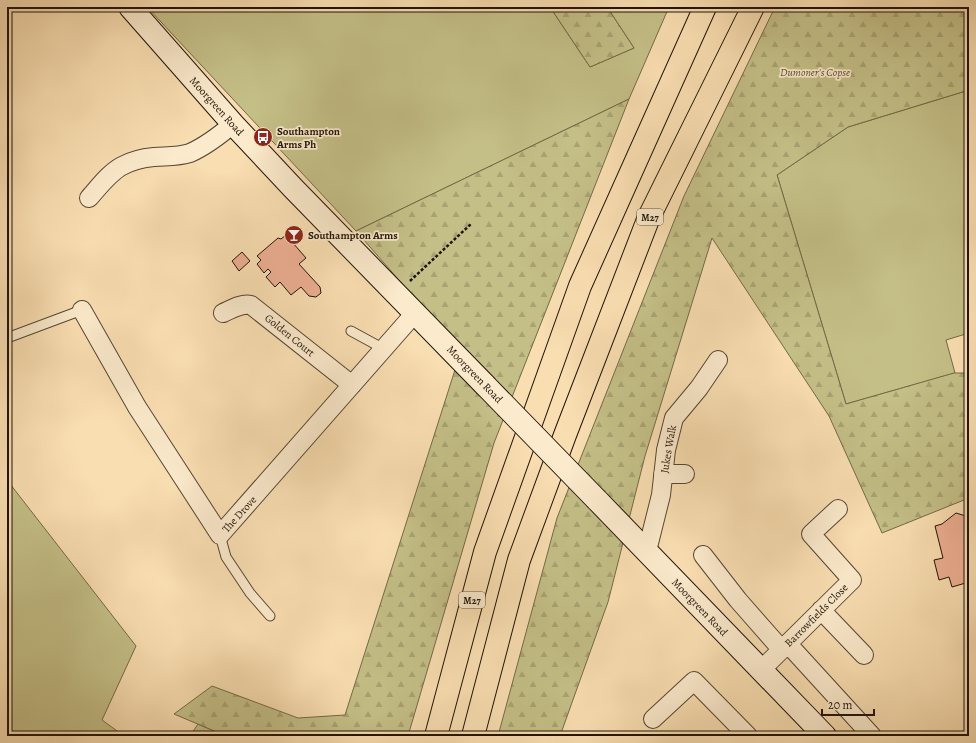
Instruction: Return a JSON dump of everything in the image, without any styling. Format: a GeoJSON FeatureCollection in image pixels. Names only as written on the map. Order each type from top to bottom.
{"type":"FeatureCollection","features":[{"type":"Feature","properties":{"kind":"highway","name":"M27"},"geometry":{"type":"LineString","coordinates":[[436,736],[485,552],[580,286],[705,7]]}},
{"type":"Feature","properties":{"kind":"highway","name":"M27"},"geometry":{"type":"LineString","coordinates":[[473,736],[519,560],[565,435],[649,217],[752,7]]}},
{"type":"Feature","properties":{"kind":"street","name":"Moorgreen Road"},"geometry":{"type":"LineString","coordinates":[[130,7],[233,124],[292,188],[647,551],[825,736]]}},
{"type":"Feature","properties":{"kind":"street"},"geometry":{"type":"LineString","coordinates":[[89,198],[104,181],[124,165],[145,158],[190,153],[212,141],[233,124]]}},
{"type":"Feature","properties":{"kind":"street","name":"Golden Court"},"geometry":{"type":"LineString","coordinates":[[223,313],[241,305],[251,305],[352,385]]}},
{"type":"Feature","properties":{"kind":"street","name":"The Drove"},"geometry":{"type":"LineString","coordinates":[[82,310],[137,407],[220,535],[415,313]]}},
{"type":"Feature","properties":{"kind":"street","name":"Jukes Walk"},"geometry":{"type":"LineString","coordinates":[[647,551],[661,495],[666,450],[674,418],[699,388],[718,360]]}},
{"type":"Feature","properties":{"kind":"street"},"geometry":{"type":"LineString","coordinates":[[663,474],[685,474]]}},
{"type":"Feature","properties":{"kind":"street","name":"Barrowfields Close"},"geometry":{"type":"LineString","coordinates":[[761,670],[852,580],[811,534],[838,509]]}},
{"type":"Feature","properties":{"kind":"street"},"geometry":{"type":"LineString","coordinates":[[704,555],[738,600],[872,736]]}},
{"type":"Feature","properties":{"kind":"street"},"geometry":{"type":"LineString","coordinates":[[821,610],[864,655]]}},
{"type":"Feature","properties":{"kind":"street"},"geometry":{"type":"LineString","coordinates":[[653,719],[694,681],[748,736]]}},
{"type":"Feature","properties":{"kind":"lane"},"geometry":{"type":"LineString","coordinates":[[7,338],[82,310]]}},
{"type":"Feature","properties":{"kind":"lane"},"geometry":{"type":"LineString","coordinates":[[351,331],[384,349]]}},
{"type":"Feature","properties":{"kind":"lane"},"geometry":{"type":"LineString","coordinates":[[220,535],[226,557],[250,594],[270,616]]}},
{"type":"Feature","properties":{"kind":"path"},"geometry":{"type":"LineString","coordinates":[[396,294],[472,223]]}},
{"type":"Feature","properties":{"kind":"green space"},"geometry":{"type":"Polygon","coordinates":[[[147,7],[550,7],[590,67],[634,48],[607,7],[669,7],[629,99],[356,231],[147,7]]]}},
{"type":"Feature","properties":{"kind":"green space"},"geometry":{"type":"Polygon","coordinates":[[[550,7],[607,7],[634,48],[590,67],[550,7]]]}},
{"type":"Feature","properties":{"kind":"green space","name":"Dumoner's Copse"},"geometry":{"type":"Polygon","coordinates":[[[775,7],[969,7],[969,90],[848,127],[777,175],[846,404],[954,373],[969,373],[969,498],[882,533],[829,416],[712,238],[645,456],[608,602],[560,736],[498,736],[557,518],[684,196],[775,7]]]}},
{"type":"Feature","properties":{"kind":"green space"},"geometry":{"type":"Polygon","coordinates":[[[969,90],[969,333],[946,340],[955,373],[846,404],[777,175],[848,127],[969,90]]]}},
{"type":"Feature","properties":{"kind":"green space"},"geometry":{"type":"Polygon","coordinates":[[[629,99],[494,443],[408,736],[226,736],[174,714],[212,686],[298,718],[345,715],[461,351],[356,231],[629,99]]]}},
{"type":"Feature","properties":{"kind":"green space"},"geometry":{"type":"Polygon","coordinates":[[[7,480],[136,646],[102,720],[124,736],[7,736],[7,480]]]}},
{"type":"Feature","properties":{"kind":"green space"},"geometry":{"type":"Polygon","coordinates":[[[198,724],[226,736],[190,736],[198,724]]]}},
{"type":"Feature","properties":{"kind":"building"},"geometry":{"type":"Polygon","coordinates":[[[286,235],[306,258],[299,264],[320,287],[321,293],[316,297],[309,296],[301,287],[291,295],[280,282],[275,287],[266,277],[271,272],[268,269],[264,273],[257,264],[261,260],[257,256],[278,238],[281,239],[286,235]]]}},
{"type":"Feature","properties":{"kind":"building"},"geometry":{"type":"Polygon","coordinates":[[[242,252],[250,261],[239,271],[232,261],[242,252]]]}},
{"type":"Feature","properties":{"kind":"building"},"geometry":{"type":"Polygon","coordinates":[[[956,513],[969,517],[969,582],[952,587],[949,577],[939,580],[934,560],[943,558],[935,526],[942,524],[956,513]]]}},
{"type":"Feature","properties":{"kind":"place","name":"Southampton Arms Ph"},"geometry":{"type":"Point","coordinates":[263,137]}},
{"type":"Feature","properties":{"kind":"place","name":"Southampton Arms"},"geometry":{"type":"Point","coordinates":[294,235]}}]}
